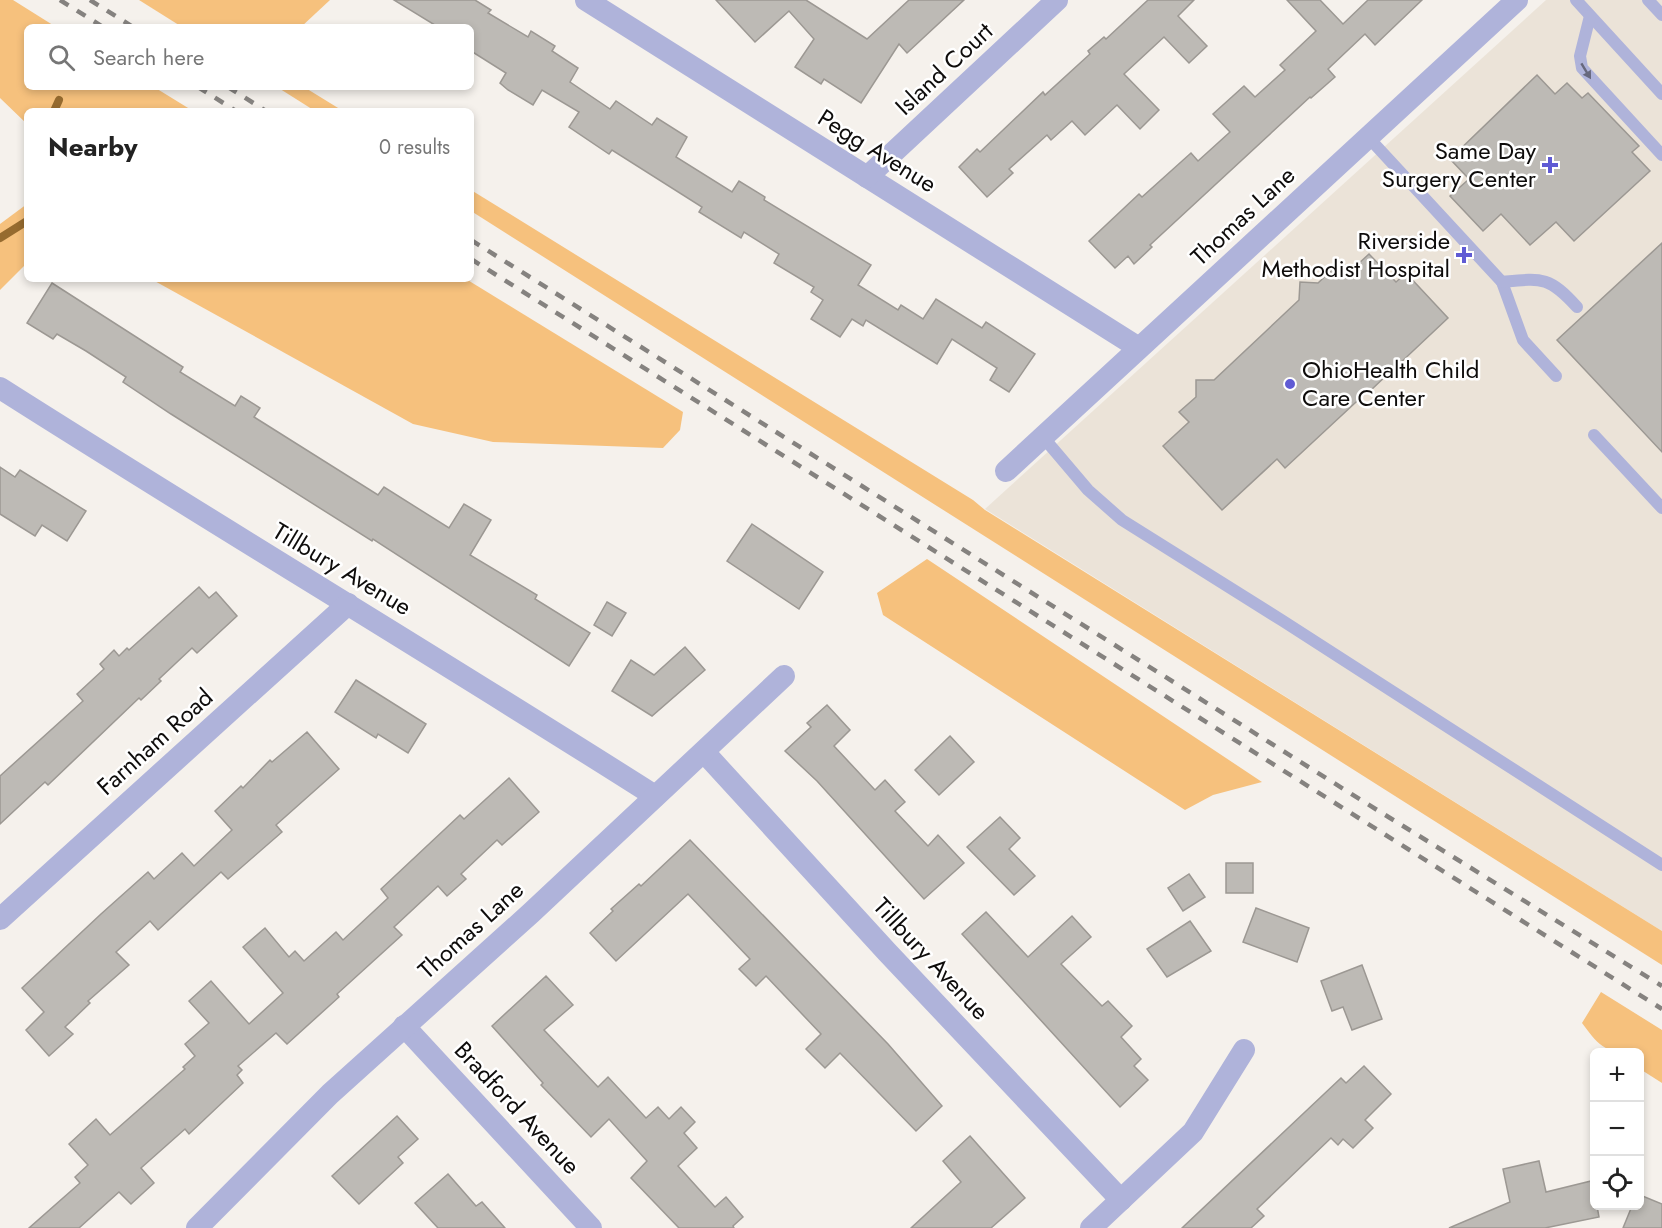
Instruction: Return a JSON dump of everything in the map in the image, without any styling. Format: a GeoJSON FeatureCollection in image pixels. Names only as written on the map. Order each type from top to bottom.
{"type":"FeatureCollection","features":[{"type":"Feature","properties":{"kind":"street","name":"Island Court"},"geometry":{"type":"LineString","coordinates":[[867,177],[1057,0]]}},
{"type":"Feature","properties":{"kind":"street","name":"Thomas Lane"},"geometry":{"type":"LineString","coordinates":[[1005,471],[1517,0]]}},
{"type":"Feature","properties":{"kind":"street","name":"Pegg Avenue"},"geometry":{"type":"LineString","coordinates":[[591,1],[1139,348]]}},
{"type":"Feature","properties":{"kind":"street","name":"Tillbury Avenue"},"geometry":{"type":"LineString","coordinates":[[0,388],[475,681],[655,796]]}},
{"type":"Feature","properties":{"kind":"street","name":"Farnham Road"},"geometry":{"type":"LineString","coordinates":[[0,919],[348,604]]}},
{"type":"Feature","properties":{"kind":"street","name":"Thomas Lane"},"geometry":{"type":"LineString","coordinates":[[197,1228],[330,1094],[531,913],[784,676]]}},
{"type":"Feature","properties":{"kind":"street","name":"Tillbury Avenue"},"geometry":{"type":"LineString","coordinates":[[704,752],[887,952],[1121,1200]]}},
{"type":"Feature","properties":{"kind":"street","name":"Bradford Avenue"},"geometry":{"type":"LineString","coordinates":[[404,1026],[591,1228]]}},
{"type":"Feature","properties":{"kind":"street"},"geometry":{"type":"LineString","coordinates":[[1091,1228],[1193,1132],[1244,1050]]}},
{"type":"Feature","properties":{"kind":"lane"},"geometry":{"type":"LineString","coordinates":[[1576,0],[1662,94]]}},
{"type":"Feature","properties":{"kind":"lane"},"geometry":{"type":"LineString","coordinates":[[1648,0],[1662,15]]}},
{"type":"Feature","properties":{"kind":"lane"},"geometry":{"type":"LineString","coordinates":[[1590,16],[1580,56],[1582,68],[1662,154]]}},
{"type":"Feature","properties":{"kind":"lane"},"geometry":{"type":"LineString","coordinates":[[1368,137],[1502,282],[1523,340],[1556,376]]}},
{"type":"Feature","properties":{"kind":"lane"},"geometry":{"type":"LineString","coordinates":[[1502,282],[1546,280],[1561,290],[1577,307]]}},
{"type":"Feature","properties":{"kind":"lane"},"geometry":{"type":"LineString","coordinates":[[1594,435],[1662,508]]}},
{"type":"Feature","properties":{"kind":"lane"},"geometry":{"type":"LineString","coordinates":[[1043,436],[1088,490],[1122,520],[1662,865]]}},
{"type":"Feature","properties":{"kind":"shaded area"},"geometry":{"type":"Polygon","coordinates":[[[0,0],[13,0],[51,24],[24,24],[24,90],[159,90],[188,108],[24,108],[24,121],[0,98],[0,0]]]}},
{"type":"Feature","properties":{"kind":"shaded area"},"geometry":{"type":"Polygon","coordinates":[[[139,0],[330,0],[304,24],[177,24],[139,0]]]}},
{"type":"Feature","properties":{"kind":"shaded area","name":"Riverside Methodist Hospital"},"geometry":{"type":"Polygon","coordinates":[[[1546,0],[1662,0],[1662,931],[985,509],[1546,0]]]}},
{"type":"Feature","properties":{"kind":"shaded area"},"geometry":{"type":"Polygon","coordinates":[[[282,90],[309,90],[338,108],[310,108],[282,90]]]}},
{"type":"Feature","properties":{"kind":"shaded area"},"geometry":{"type":"Polygon","coordinates":[[[474,192],[973,500],[985,510],[1662,931],[1662,965],[474,213],[474,192]]]}},
{"type":"Feature","properties":{"kind":"shaded area"},"geometry":{"type":"Polygon","coordinates":[[[24,206],[24,266],[0,290],[0,224],[24,206]]]}},
{"type":"Feature","properties":{"kind":"shaded area"},"geometry":{"type":"Polygon","coordinates":[[[156,282],[471,282],[683,412],[680,430],[663,448],[493,442],[413,424],[156,282]]]}},
{"type":"Feature","properties":{"kind":"shaded area"},"geometry":{"type":"Polygon","coordinates":[[[927,559],[1262,782],[1213,795],[1185,810],[883,615],[877,593],[927,559]]]}},
{"type":"Feature","properties":{"kind":"shaded area"},"geometry":{"type":"Polygon","coordinates":[[[1601,992],[1662,1030],[1662,1083],[1644,1072],[1644,1048],[1605,1048],[1582,1023],[1601,992]]]}},
{"type":"Feature","properties":{"kind":"building"},"geometry":{"type":"Polygon","coordinates":[[[394,0],[475,0],[491,10],[488,13],[528,37],[531,31],[555,46],[552,51],[578,68],[570,82],[610,109],[616,101],[652,125],[657,118],[687,137],[676,157],[732,192],[739,181],[765,197],[764,200],[871,265],[858,285],[898,310],[901,305],[923,319],[936,299],[982,328],[986,322],[1035,354],[1009,392],[990,380],[997,368],[952,339],[937,364],[866,320],[863,326],[852,319],[840,337],[811,319],[823,300],[811,292],[814,287],[774,263],[779,254],[744,232],[741,238],[699,212],[702,207],[612,150],[609,154],[569,127],[579,112],[542,90],[533,105],[508,90],[500,83],[506,73],[474,53],[474,24],[433,24],[394,0]]]}},
{"type":"Feature","properties":{"kind":"building"},"geometry":{"type":"Polygon","coordinates":[[[716,0],[806,0],[867,39],[909,0],[964,0],[907,53],[899,44],[861,103],[824,79],[821,84],[795,67],[814,39],[789,11],[755,42],[716,0]]]}},
{"type":"Feature","properties":{"kind":"building"},"geometry":{"type":"Polygon","coordinates":[[[1148,0],[1194,0],[1178,16],[1207,46],[1189,63],[1164,37],[1124,74],[1159,110],[1140,129],[1117,105],[1085,135],[1072,121],[1051,140],[1047,135],[1009,169],[1013,173],[987,197],[959,167],[977,149],[980,152],[1043,92],[1045,95],[1090,54],[1088,51],[1104,37],[1106,39],[1148,0]]]}},
{"type":"Feature","properties":{"kind":"building"},"geometry":{"type":"Polygon","coordinates":[[[1287,0],[1320,0],[1343,24],[1368,0],[1422,0],[1375,45],[1365,34],[1328,69],[1335,77],[1310,97],[1150,245],[1152,247],[1134,264],[1128,256],[1115,268],[1089,241],[1139,194],[1142,197],[1191,153],[1198,161],[1230,132],[1213,114],[1244,86],[1255,97],[1285,70],[1280,65],[1316,31],[1287,0]]]}},
{"type":"Feature","properties":{"kind":"building","name":"Same Day Surgery Center"},"geometry":{"type":"Polygon","coordinates":[[[1537,75],[1555,94],[1567,83],[1582,98],[1588,93],[1639,146],[1632,152],[1650,171],[1574,241],[1556,222],[1530,245],[1501,214],[1483,231],[1450,196],[1469,179],[1450,159],[1537,75]]]}},
{"type":"Feature","properties":{"kind":"building"},"geometry":{"type":"Polygon","coordinates":[[[1662,243],[1662,452],[1557,340],[1662,243]]]}},
{"type":"Feature","properties":{"kind":"building","name":"OhioHealth Child Care Center"},"geometry":{"type":"Polygon","coordinates":[[[1369,254],[1396,282],[1406,273],[1448,318],[1397,366],[1397,374],[1389,373],[1285,468],[1277,459],[1222,510],[1163,446],[1189,422],[1179,412],[1196,397],[1196,380],[1214,380],[1299,300],[1300,282],[1318,283],[1334,268],[1343,278],[1369,254]]]}},
{"type":"Feature","properties":{"kind":"building"},"geometry":{"type":"Polygon","coordinates":[[[52,283],[183,367],[180,372],[235,406],[241,396],[260,408],[254,417],[378,495],[384,487],[449,528],[464,504],[491,520],[470,555],[537,595],[535,599],[590,633],[569,666],[373,539],[372,541],[171,414],[123,382],[126,377],[86,351],[57,334],[53,339],[27,323],[52,283]]]}},
{"type":"Feature","properties":{"kind":"building"},"geometry":{"type":"Polygon","coordinates":[[[0,467],[15,477],[20,470],[86,511],[67,541],[42,525],[35,536],[0,514],[0,467]]]}},
{"type":"Feature","properties":{"kind":"building"},"geometry":{"type":"Polygon","coordinates":[[[752,524],[823,572],[799,609],[727,561],[752,524]]]}},
{"type":"Feature","properties":{"kind":"building"},"geometry":{"type":"Polygon","coordinates":[[[199,587],[209,598],[216,592],[237,616],[197,653],[192,648],[159,679],[161,681],[141,700],[139,698],[48,785],[45,782],[0,824],[0,776],[83,701],[77,694],[104,669],[100,664],[114,650],[119,656],[127,648],[129,650],[199,587]]]}},
{"type":"Feature","properties":{"kind":"building"},"geometry":{"type":"Polygon","coordinates":[[[607,602],[626,613],[612,636],[594,625],[607,602]]]}},
{"type":"Feature","properties":{"kind":"building"},"geometry":{"type":"Polygon","coordinates":[[[685,647],[705,670],[652,716],[612,691],[631,660],[654,675],[685,647]]]}},
{"type":"Feature","properties":{"kind":"building"},"geometry":{"type":"Polygon","coordinates":[[[356,680],[426,724],[408,753],[378,734],[376,738],[335,712],[356,680]]]}},
{"type":"Feature","properties":{"kind":"building"},"geometry":{"type":"Polygon","coordinates":[[[827,705],[850,730],[834,746],[875,790],[885,780],[905,802],[895,811],[928,846],[938,835],[964,863],[924,899],[817,781],[785,751],[811,727],[807,723],[827,705]]]}},
{"type":"Feature","properties":{"kind":"building"},"geometry":{"type":"Polygon","coordinates":[[[307,732],[339,769],[276,825],[282,832],[228,879],[221,872],[158,930],[150,921],[116,952],[129,965],[88,1001],[90,1003],[65,1027],[73,1034],[49,1056],[26,1030],[44,1012],[22,988],[148,872],[154,879],[182,853],[194,866],[232,830],[215,811],[241,786],[243,788],[270,760],[272,762],[307,732]]]}},
{"type":"Feature","properties":{"kind":"building"},"geometry":{"type":"Polygon","coordinates":[[[950,736],[974,762],[939,795],[915,770],[950,736]]]}},
{"type":"Feature","properties":{"kind":"building"},"geometry":{"type":"Polygon","coordinates":[[[509,778],[539,812],[502,845],[497,840],[461,874],[466,879],[447,896],[438,886],[394,927],[402,935],[337,994],[339,997],[287,1044],[276,1033],[238,1066],[242,1070],[237,1075],[243,1083],[189,1134],[185,1129],[141,1168],[154,1183],[131,1204],[119,1192],[79,1228],[29,1228],[80,1183],[75,1177],[88,1165],[69,1144],[96,1119],[110,1135],[185,1069],[183,1067],[195,1056],[185,1044],[209,1023],[189,1001],[211,981],[249,1024],[283,993],[243,947],[265,928],[289,957],[295,951],[304,961],[336,932],[343,940],[388,898],[381,889],[460,815],[464,819],[509,778]]]}},
{"type":"Feature","properties":{"kind":"building"},"geometry":{"type":"Polygon","coordinates":[[[1000,817],[1020,838],[1009,849],[1035,876],[1014,895],[967,847],[1000,817]]]}},
{"type":"Feature","properties":{"kind":"building"},"geometry":{"type":"Polygon","coordinates":[[[690,840],[888,1044],[942,1106],[916,1131],[840,1053],[825,1068],[806,1049],[821,1034],[766,976],[756,986],[739,969],[750,959],[688,894],[616,961],[590,933],[613,911],[611,909],[639,884],[641,886],[690,840]]]}},
{"type":"Feature","properties":{"kind":"building"},"geometry":{"type":"Polygon","coordinates":[[[1226,863],[1253,863],[1253,893],[1226,893],[1226,863]]]}},
{"type":"Feature","properties":{"kind":"building"},"geometry":{"type":"Polygon","coordinates":[[[1189,874],[1205,897],[1183,911],[1168,888],[1189,874]]]}},
{"type":"Feature","properties":{"kind":"building"},"geometry":{"type":"Polygon","coordinates":[[[1256,908],[1309,928],[1297,962],[1243,942],[1256,908]]]}},
{"type":"Feature","properties":{"kind":"building"},"geometry":{"type":"Polygon","coordinates":[[[986,912],[1028,957],[1072,916],[1091,937],[1061,964],[1102,1006],[1108,1001],[1132,1026],[1121,1037],[1141,1059],[1134,1066],[1148,1080],[1120,1107],[962,934],[986,912]]]}},
{"type":"Feature","properties":{"kind":"building"},"geometry":{"type":"Polygon","coordinates":[[[1190,921],[1211,951],[1167,977],[1147,949],[1190,921]]]}},
{"type":"Feature","properties":{"kind":"building"},"geometry":{"type":"Polygon","coordinates":[[[1362,965],[1382,1019],[1352,1030],[1343,1007],[1332,1011],[1321,981],[1362,965]]]}},
{"type":"Feature","properties":{"kind":"building"},"geometry":{"type":"Polygon","coordinates":[[[546,976],[573,1005],[544,1030],[598,1087],[608,1077],[646,1118],[658,1107],[669,1119],[681,1107],[695,1122],[684,1133],[697,1148],[678,1166],[715,1207],[726,1197],[743,1217],[733,1226],[734,1228],[679,1228],[631,1178],[647,1161],[609,1119],[591,1137],[541,1085],[543,1083],[492,1026],[546,976]]]}},
{"type":"Feature","properties":{"kind":"building"},"geometry":{"type":"Polygon","coordinates":[[[1364,1066],[1391,1094],[1365,1120],[1373,1128],[1353,1148],[1343,1139],[1338,1145],[1331,1138],[1257,1209],[1264,1216],[1251,1228],[1182,1228],[1341,1078],[1346,1083],[1364,1066]]]}},
{"type":"Feature","properties":{"kind":"building"},"geometry":{"type":"Polygon","coordinates":[[[397,1116],[418,1139],[398,1157],[403,1163],[359,1204],[332,1176],[397,1116]]]}},
{"type":"Feature","properties":{"kind":"building"},"geometry":{"type":"Polygon","coordinates":[[[970,1136],[1025,1198],[991,1228],[911,1228],[961,1182],[943,1161],[970,1136]]]}},
{"type":"Feature","properties":{"kind":"building"},"geometry":{"type":"Polygon","coordinates":[[[1539,1161],[1546,1192],[1590,1181],[1590,1210],[1598,1210],[1599,1217],[1545,1228],[1449,1228],[1510,1202],[1503,1169],[1539,1161]]]}},
{"type":"Feature","properties":{"kind":"building"},"geometry":{"type":"Polygon","coordinates":[[[448,1174],[476,1206],[482,1202],[505,1228],[438,1228],[415,1203],[448,1174]]]}},
{"type":"Feature","properties":{"kind":"building"},"geometry":{"type":"Polygon","coordinates":[[[1644,1197],[1662,1204],[1662,1228],[1623,1228],[1630,1210],[1644,1210],[1644,1197]]]}},
{"type":"Feature","properties":{"kind":"waterway"},"geometry":{"type":"LineString","coordinates":[[55,108],[59,100]]}},
{"type":"Feature","properties":{"kind":"waterway"},"geometry":{"type":"LineString","coordinates":[[0,238],[24,223]]}},
{"type":"Feature","properties":{"kind":"railway"},"geometry":{"type":"LineString","coordinates":[[60,0],[98,24]]}},
{"type":"Feature","properties":{"kind":"railway"},"geometry":{"type":"LineString","coordinates":[[90,0],[128,24]]}},
{"type":"Feature","properties":{"kind":"railway"},"geometry":{"type":"LineString","coordinates":[[203,90],[231,108]]}},
{"type":"Feature","properties":{"kind":"railway"},"geometry":{"type":"LineString","coordinates":[[233,90],[261,108]]}},
{"type":"Feature","properties":{"kind":"railway"},"geometry":{"type":"LineString","coordinates":[[474,242],[1361,800],[1662,986]]}},
{"type":"Feature","properties":{"kind":"railway"},"geometry":{"type":"LineString","coordinates":[[474,261],[1662,1009]]}},
{"type":"Feature","properties":{"kind":"place","name":"Same Day Surgery Center"},"geometry":{"type":"Point","coordinates":[1550,165]}},
{"type":"Feature","properties":{"kind":"place","name":"Riverside Methodist Hospital"},"geometry":{"type":"Point","coordinates":[1464,255]}},
{"type":"Feature","properties":{"kind":"place","name":"OhioHealth Child Care Center"},"geometry":{"type":"Point","coordinates":[1290,384]}}]}
